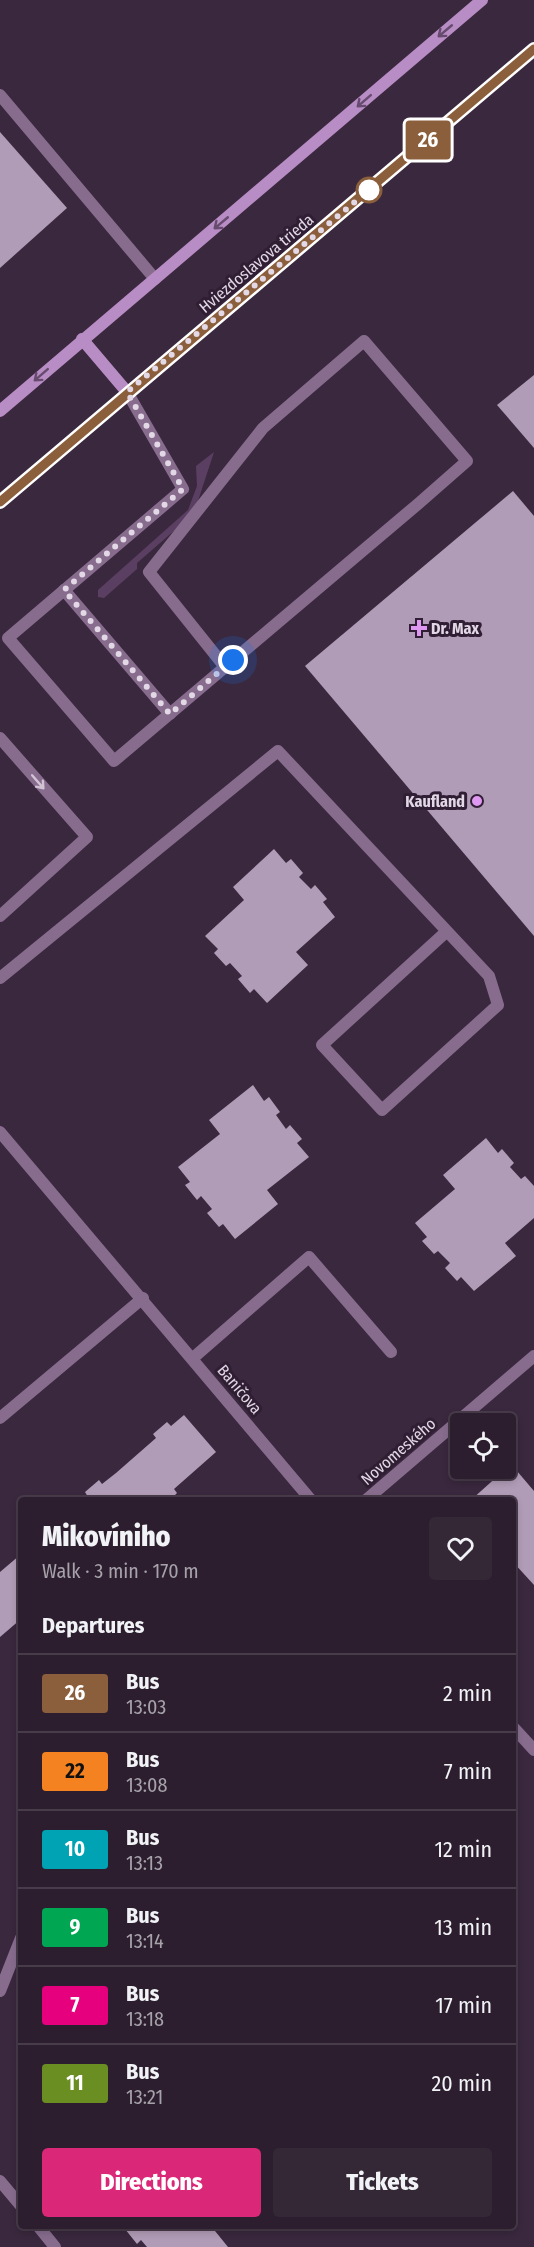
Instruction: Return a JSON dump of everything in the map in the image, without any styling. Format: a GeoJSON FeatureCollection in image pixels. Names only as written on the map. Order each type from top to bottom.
{"type":"FeatureCollection","features":[{"type":"Feature","properties":{"kind":"street"},"geometry":{"type":"LineString","coordinates":[[0,411],[482,0]]}},
{"type":"Feature","properties":{"kind":"street","name":"Hviezdoslavova trieda"},"geometry":{"type":"LineString","coordinates":[[0,502],[534,49]]}},
{"type":"Feature","properties":{"kind":"street"},"geometry":{"type":"LineString","coordinates":[[0,95],[155,279]]}},
{"type":"Feature","properties":{"kind":"street"},"geometry":{"type":"LineString","coordinates":[[82,339],[127,392],[183,489],[8,638],[114,761],[170,714],[467,461],[364,341],[263,428],[149,572],[225,667]]}},
{"type":"Feature","properties":{"kind":"street"},"geometry":{"type":"LineString","coordinates":[[64,590],[170,714]]}},
{"type":"Feature","properties":{"kind":"street"},"geometry":{"type":"LineString","coordinates":[[0,738],[87,837],[0,916]]}},
{"type":"Feature","properties":{"kind":"street"},"geometry":{"type":"LineString","coordinates":[[0,978],[278,751],[489,976],[498,1005],[382,1110],[322,1045],[446,932]]}},
{"type":"Feature","properties":{"kind":"street","name":"Baničova"},"geometry":{"type":"LineString","coordinates":[[0,1132],[143,1298],[309,1497]]}},
{"type":"Feature","properties":{"kind":"street"},"geometry":{"type":"LineString","coordinates":[[193,1358],[309,1257],[391,1352]]}},
{"type":"Feature","properties":{"kind":"street"},"geometry":{"type":"LineString","coordinates":[[0,1418],[143,1298]]}},
{"type":"Feature","properties":{"kind":"street","name":"Novomeského"},"geometry":{"type":"LineString","coordinates":[[370,1497],[534,1356]]}},
{"type":"Feature","properties":{"kind":"street"},"geometry":{"type":"LineString","coordinates":[[516,1730],[534,1750]]}},
{"type":"Feature","properties":{"kind":"street"},"geometry":{"type":"LineString","coordinates":[[0,1991],[18,1946]]}},
{"type":"Feature","properties":{"kind":"street"},"geometry":{"type":"LineString","coordinates":[[0,2181],[18,2202]]}},
{"type":"Feature","properties":{"kind":"street"},"geometry":{"type":"LineString","coordinates":[[40,2229],[55,2247]]}},
{"type":"Feature","properties":{"kind":"shaded area"},"geometry":{"type":"Polygon","coordinates":[[[214,452],[197,504],[175,530],[137,563],[137,569],[104,598],[98,597],[98,590],[188,510],[197,486],[196,466],[214,452]]]}},
{"type":"Feature","properties":{"kind":"building"},"geometry":{"type":"Polygon","coordinates":[[[0,132],[67,208],[0,268],[0,132]]]}},
{"type":"Feature","properties":{"kind":"building"},"geometry":{"type":"Polygon","coordinates":[[[534,375],[534,448],[497,405],[534,375]]]}},
{"type":"Feature","properties":{"kind":"building","name":"Kaufland"},"geometry":{"type":"Polygon","coordinates":[[[513,491],[534,516],[534,936],[305,666],[513,491]]]}},
{"type":"Feature","properties":{"kind":"building"},"geometry":{"type":"Polygon","coordinates":[[[274,849],[286,863],[291,859],[303,873],[299,877],[311,889],[315,885],[327,899],[323,902],[335,917],[296,952],[308,965],[267,1003],[254,989],[250,993],[238,979],[242,976],[230,963],[226,966],[214,953],[218,949],[205,936],[244,900],[233,887],[274,849]]]}},
{"type":"Feature","properties":{"kind":"building"},"geometry":{"type":"Polygon","coordinates":[[[253,1085],[264,1101],[269,1097],[280,1112],[276,1115],[286,1129],[290,1125],[302,1139],[297,1143],[309,1157],[267,1190],[278,1204],[235,1239],[223,1224],[219,1227],[207,1213],[212,1209],[201,1196],[197,1200],[185,1185],[190,1182],[178,1167],[220,1134],[209,1120],[253,1085]]]}},
{"type":"Feature","properties":{"kind":"building"},"geometry":{"type":"Polygon","coordinates":[[[486,1138],[498,1153],[502,1149],[514,1163],[510,1167],[521,1179],[525,1176],[534,1186],[534,1218],[505,1243],[516,1256],[474,1291],[461,1277],[457,1281],[445,1268],[450,1263],[438,1251],[434,1254],[422,1241],[427,1237],[415,1223],[455,1189],[443,1175],[486,1138]]]}},
{"type":"Feature","properties":{"kind":"building"},"geometry":{"type":"Polygon","coordinates":[[[184,1415],[216,1452],[174,1489],[177,1493],[173,1497],[88,1497],[85,1492],[99,1480],[102,1484],[116,1473],[156,1438],[153,1434],[167,1422],[171,1426],[184,1415]]]}},
{"type":"Feature","properties":{"kind":"building"},"geometry":{"type":"Polygon","coordinates":[[[516,1470],[534,1491],[534,1585],[516,1565],[516,1497],[474,1497],[494,1479],[516,1479],[516,1470]]]}},
{"type":"Feature","properties":{"kind":"building"},"geometry":{"type":"Polygon","coordinates":[[[18,1557],[18,1622],[0,1637],[0,1572],[18,1557]]]}},
{"type":"Feature","properties":{"kind":"building"},"geometry":{"type":"Polygon","coordinates":[[[125,2229],[213,2229],[228,2247],[147,2247],[141,2240],[137,2244],[125,2229]]]}},
{"type":"Feature","properties":{"kind":"bus line","name":"26"},"geometry":{"type":"LineString","coordinates":[[0,502],[534,49]]}},
{"type":"Feature","properties":{"kind":"place","name":"Dr. Max"},"geometry":{"type":"Point","coordinates":[419,628]}},
{"type":"Feature","properties":{"kind":"place","name":"Kaufland"},"geometry":{"type":"Point","coordinates":[477,801]}},
{"type":"Feature","properties":{"kind":"route"},"geometry":{"type":"LineString","coordinates":[[233,660],[170,714],[64,590],[183,489],[127,392],[374,186],[369,190]]}}]}
